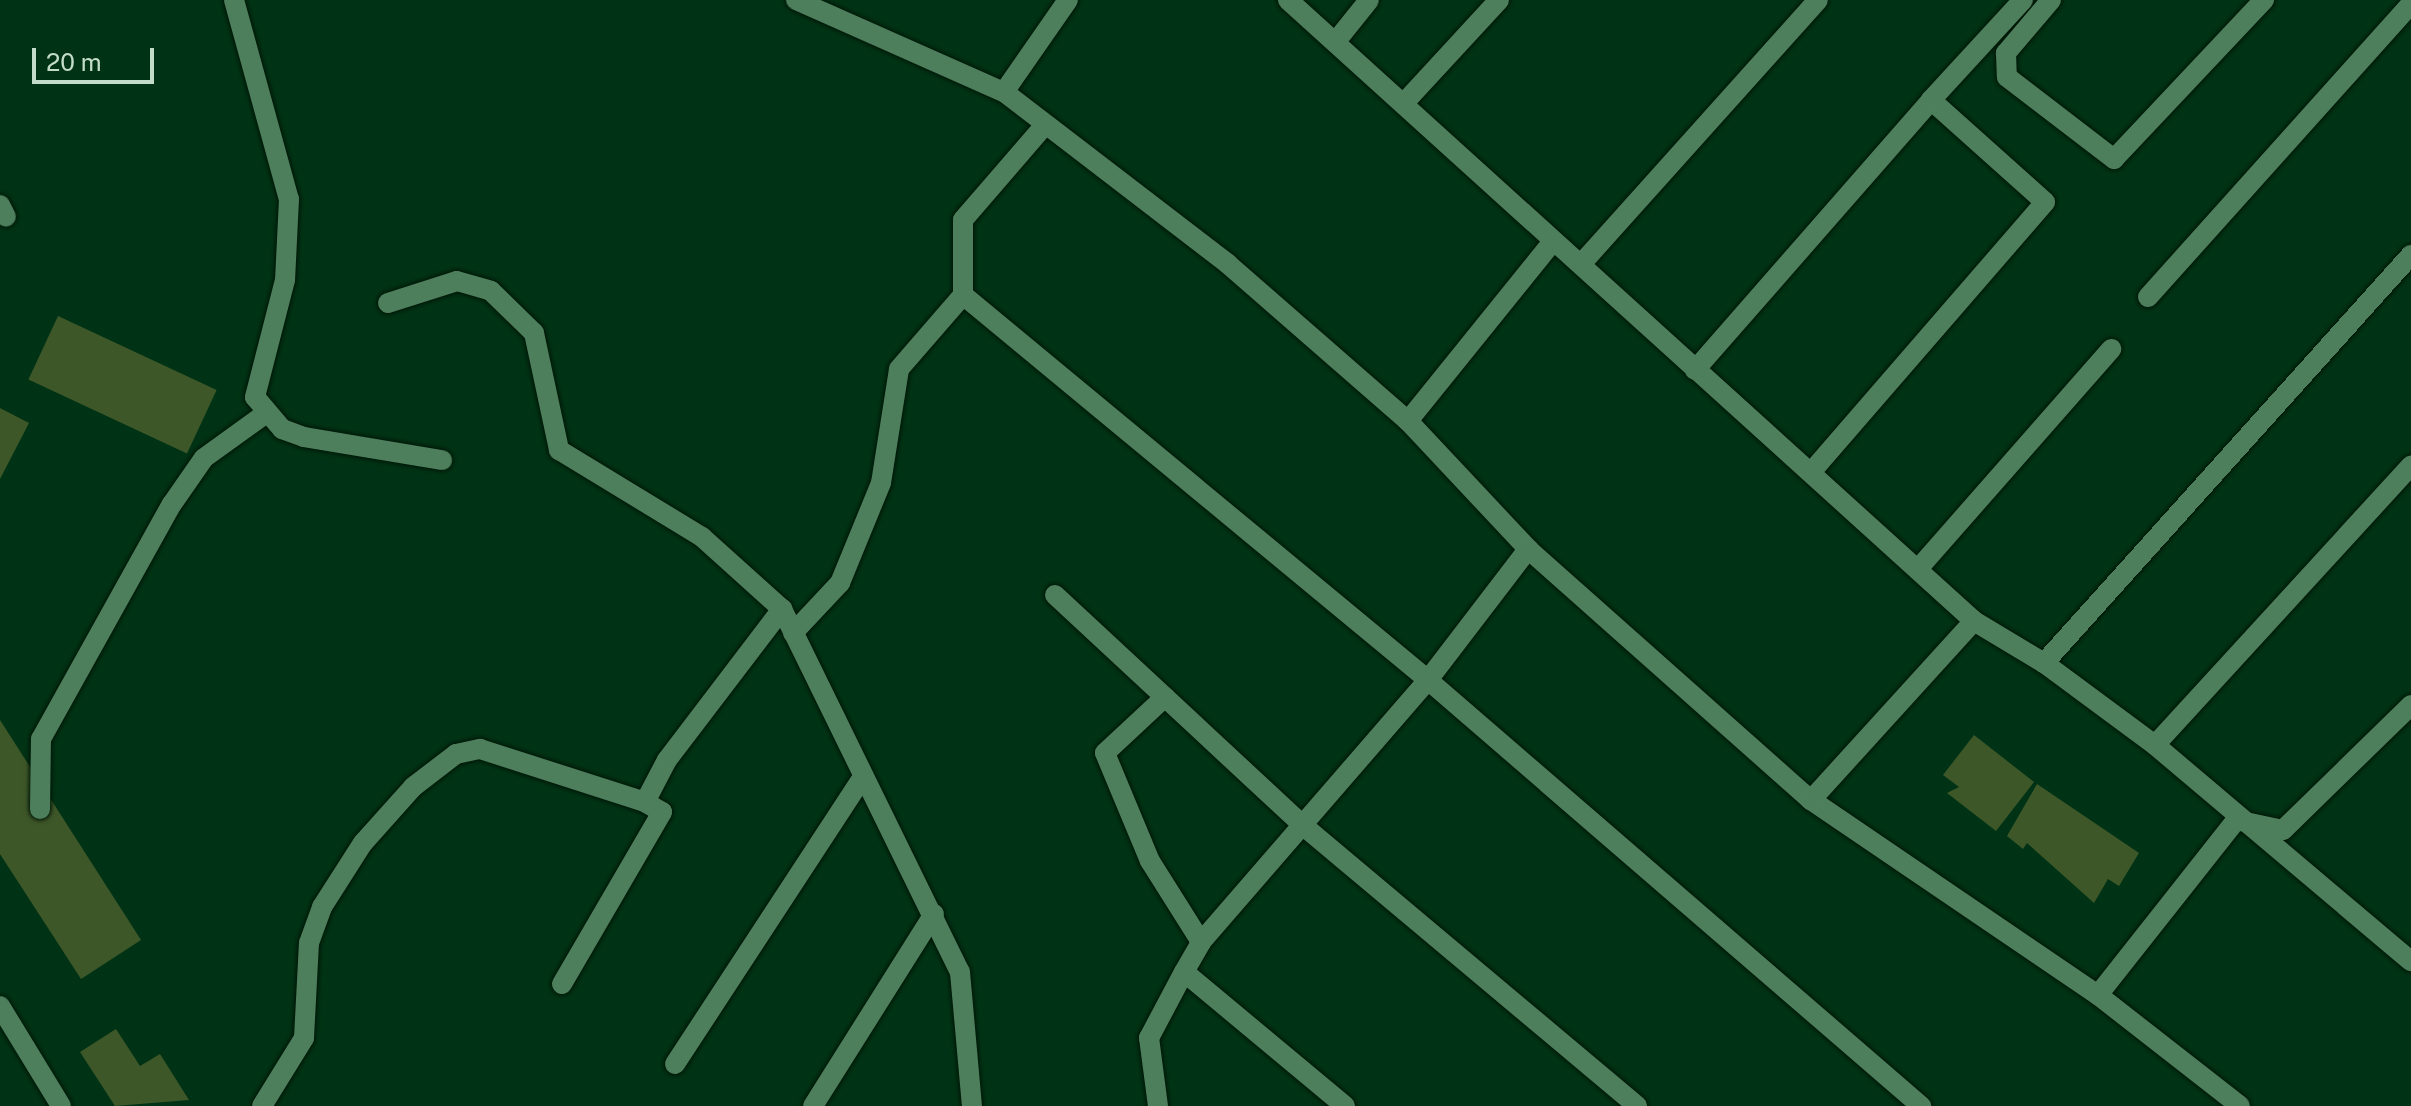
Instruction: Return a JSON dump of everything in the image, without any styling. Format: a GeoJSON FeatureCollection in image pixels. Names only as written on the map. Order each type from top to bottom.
{"type":"FeatureCollection","features":[{"type":"Feature","properties":{"kind":"street"},"geometry":{"type":"LineString","coordinates":[[234,0],[289,199],[285,280],[255,397],[265,414],[304,437],[442,460]]}},
{"type":"Feature","properties":{"kind":"street"},"geometry":{"type":"LineString","coordinates":[[796,0],[1004,92],[1044,126],[1228,264],[1408,421],[1528,549],[1811,800],[2098,995],[2240,1106]]}},
{"type":"Feature","properties":{"kind":"street"},"geometry":{"type":"LineString","coordinates":[[1004,92],[1068,0]]}},
{"type":"Feature","properties":{"kind":"street"},"geometry":{"type":"LineString","coordinates":[[1288,0],[1337,40],[1551,244],[1582,263],[1695,370],[1813,470],[1974,621],[2044,663],[2155,745],[2236,820],[2411,961]]}},
{"type":"Feature","properties":{"kind":"street"},"geometry":{"type":"LineString","coordinates":[[1337,40],[1369,0]]}},
{"type":"Feature","properties":{"kind":"street"},"geometry":{"type":"LineString","coordinates":[[1404,103],[1499,0]]}},
{"type":"Feature","properties":{"kind":"street"},"geometry":{"type":"LineString","coordinates":[[1582,263],[1818,0]]}},
{"type":"Feature","properties":{"kind":"street"},"geometry":{"type":"LineString","coordinates":[[1695,370],[1931,100],[2023,0]]}},
{"type":"Feature","properties":{"kind":"street"},"geometry":{"type":"LineString","coordinates":[[2051,0],[2006,53],[2007,77],[2114,159],[2264,0]]}},
{"type":"Feature","properties":{"kind":"street"},"geometry":{"type":"LineString","coordinates":[[2148,297],[2411,4]]}},
{"type":"Feature","properties":{"kind":"street"},"geometry":{"type":"LineString","coordinates":[[1813,470],[2045,202],[1931,100]]}},
{"type":"Feature","properties":{"kind":"street"},"geometry":{"type":"LineString","coordinates":[[793,633],[840,583],[881,483],[899,369],[963,295],[963,220],[1044,126]]}},
{"type":"Feature","properties":{"kind":"street"},"geometry":{"type":"LineString","coordinates":[[1408,421],[1551,244]]}},
{"type":"Feature","properties":{"kind":"street"},"geometry":{"type":"LineString","coordinates":[[2044,663],[2411,255]]}},
{"type":"Feature","properties":{"kind":"street"},"geometry":{"type":"LineString","coordinates":[[388,303],[457,281],[491,291],[534,333],[559,450],[702,537],[782,609],[960,972],[972,1106]]}},
{"type":"Feature","properties":{"kind":"street"},"geometry":{"type":"LineString","coordinates":[[963,295],[1428,680],[1921,1106]]}},
{"type":"Feature","properties":{"kind":"street"},"geometry":{"type":"LineString","coordinates":[[1918,569],[2111,349]]}},
{"type":"Feature","properties":{"kind":"street"},"geometry":{"type":"LineString","coordinates":[[40,809],[41,739],[172,504],[204,458],[265,414]]}},
{"type":"Feature","properties":{"kind":"street"},"geometry":{"type":"LineString","coordinates":[[2155,745],[2411,466]]}},
{"type":"Feature","properties":{"kind":"street"},"geometry":{"type":"LineString","coordinates":[[1158,1106],[1149,1038],[1201,942],[1300,823],[1428,680],[1528,549]]}},
{"type":"Feature","properties":{"kind":"street"},"geometry":{"type":"LineString","coordinates":[[1055,595],[1300,823],[1637,1106]]}},
{"type":"Feature","properties":{"kind":"street"},"geometry":{"type":"LineString","coordinates":[[645,802],[667,760],[782,609]]}},
{"type":"Feature","properties":{"kind":"street"},"geometry":{"type":"LineString","coordinates":[[1811,800],[1974,621]]}},
{"type":"Feature","properties":{"kind":"street"},"geometry":{"type":"LineString","coordinates":[[1165,697],[1105,753],[1150,861],[1201,942]]}},
{"type":"Feature","properties":{"kind":"street"},"geometry":{"type":"LineString","coordinates":[[2236,820],[2283,830],[2411,705]]}},
{"type":"Feature","properties":{"kind":"street"},"geometry":{"type":"LineString","coordinates":[[262,1106],[304,1038],[309,943],[322,907],[363,843],[413,787],[456,754],[480,749],[645,802],[662,812],[562,984]]}},
{"type":"Feature","properties":{"kind":"street"},"geometry":{"type":"LineString","coordinates":[[675,1064],[863,777]]}},
{"type":"Feature","properties":{"kind":"street"},"geometry":{"type":"LineString","coordinates":[[2098,995],[2236,820]]}},
{"type":"Feature","properties":{"kind":"street"},"geometry":{"type":"LineString","coordinates":[[813,1106],[934,914]]}},
{"type":"Feature","properties":{"kind":"street"},"geometry":{"type":"LineString","coordinates":[[1184,972],[1345,1106]]}},
{"type":"Feature","properties":{"kind":"street"},"geometry":{"type":"LineString","coordinates":[[0,1006],[61,1106]]}},
{"type":"Feature","properties":{"kind":"building"},"geometry":{"type":"Polygon","coordinates":[[[58,316],[217,390],[187,453],[28,379],[58,316]]]}},
{"type":"Feature","properties":{"kind":"building"},"geometry":{"type":"Polygon","coordinates":[[[0,408],[29,423],[0,479],[0,408]]]}},
{"type":"Feature","properties":{"kind":"building"},"geometry":{"type":"Polygon","coordinates":[[[0,720],[141,940],[81,979],[0,854],[0,720]]]}},
{"type":"Feature","properties":{"kind":"building"},"geometry":{"type":"Polygon","coordinates":[[[1974,735],[2034,782],[1996,831],[1947,793],[1959,787],[1943,775],[1974,735]]]}},
{"type":"Feature","properties":{"kind":"building"},"geometry":{"type":"Polygon","coordinates":[[[2037,784],[2139,853],[2119,886],[2108,879],[2094,903],[2027,843],[2023,849],[2007,836],[2037,784]]]}},
{"type":"Feature","properties":{"kind":"building"},"geometry":{"type":"Polygon","coordinates":[[[116,1029],[140,1066],[160,1054],[189,1100],[115,1106],[80,1052],[116,1029]]]}}]}
